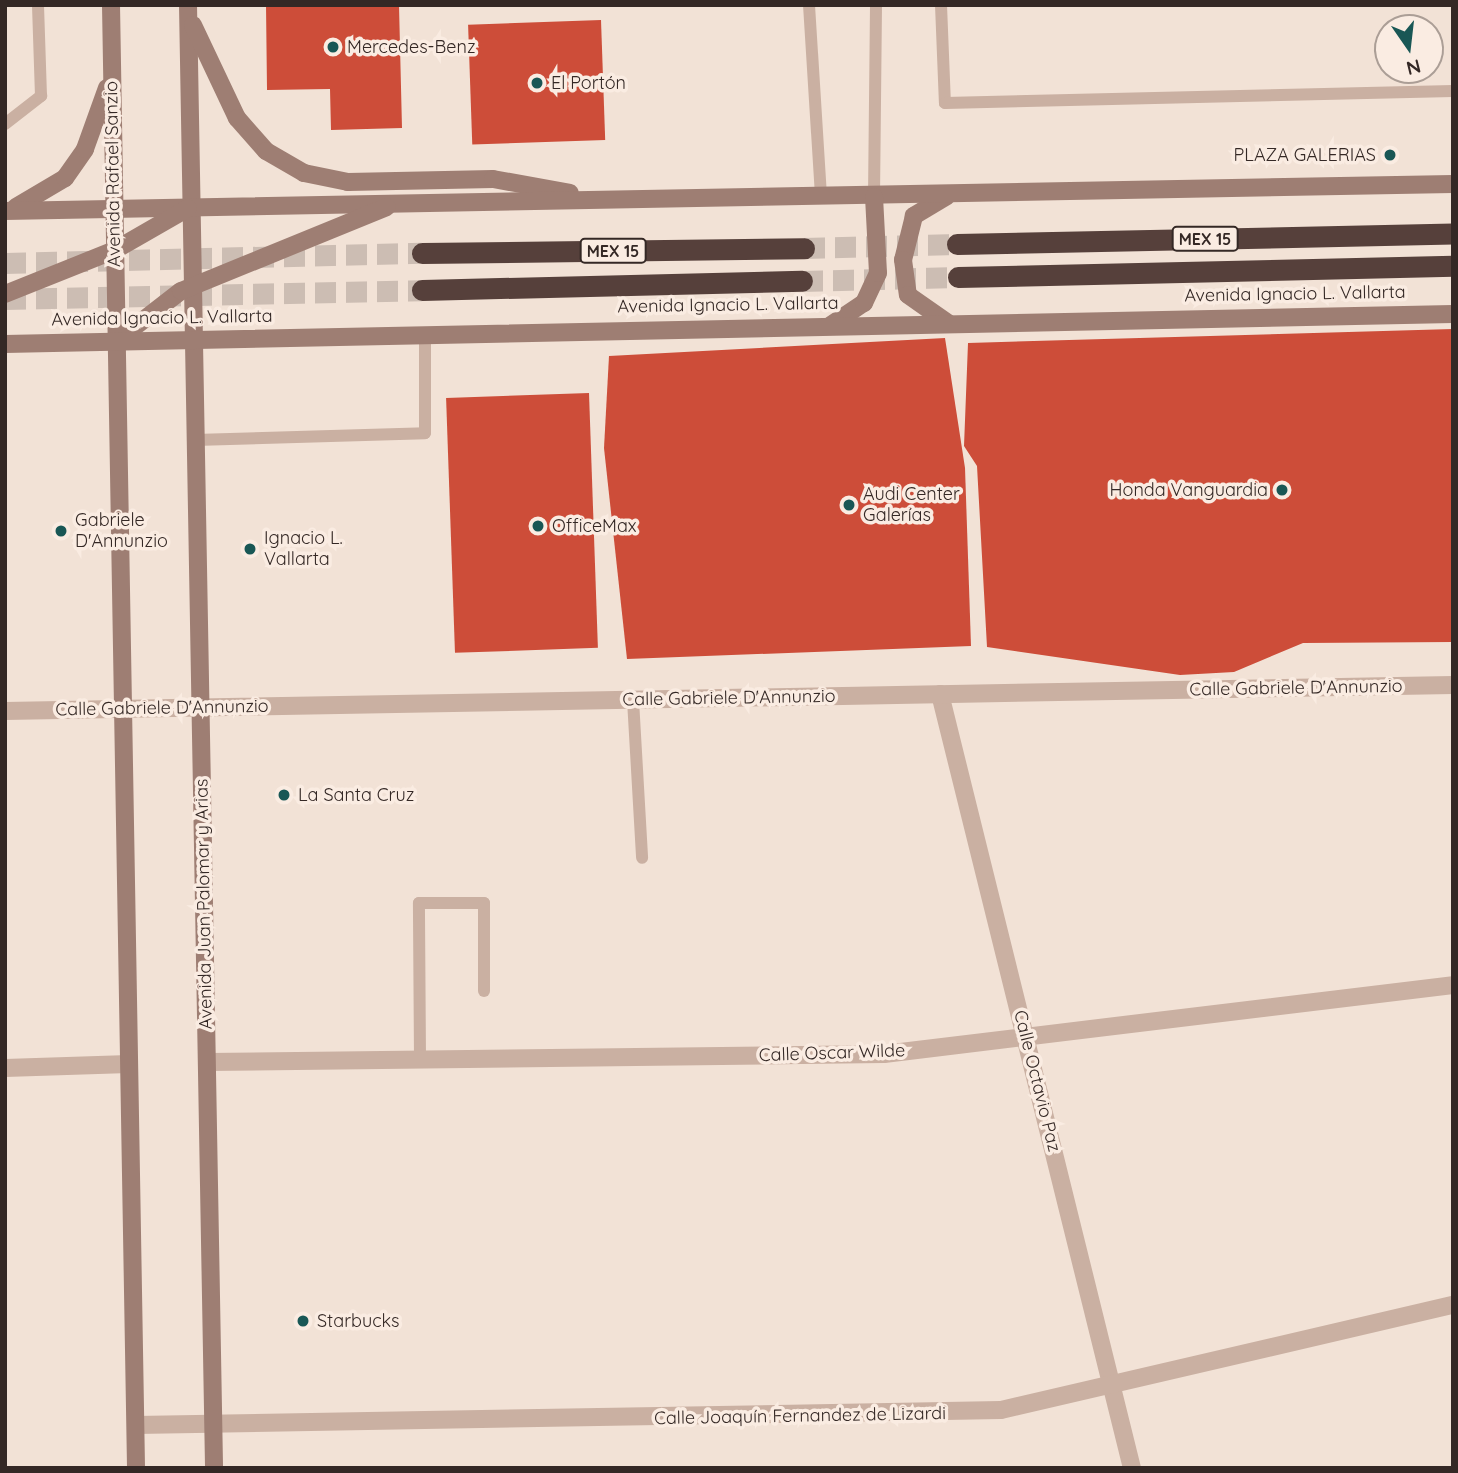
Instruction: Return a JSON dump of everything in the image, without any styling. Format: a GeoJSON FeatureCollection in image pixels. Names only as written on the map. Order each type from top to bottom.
{"type":"FeatureCollection","features":[{"type":"Feature","properties":{"kind":"highway","name":"MEX 15"},"geometry":{"type":"LineString","coordinates":[[957,244],[1453,234]]}},
{"type":"Feature","properties":{"kind":"highway","name":"MEX 15"},"geometry":{"type":"LineString","coordinates":[[422,253],[804,248]]}},
{"type":"Feature","properties":{"kind":"highway","name":"Avenida Ignacio L. Vallarta"},"geometry":{"type":"LineString","coordinates":[[958,277],[1453,266]]}},
{"type":"Feature","properties":{"kind":"highway","name":"Avenida Ignacio L. Vallarta"},"geometry":{"type":"LineString","coordinates":[[422,290],[802,282]]}},
{"type":"Feature","properties":{"kind":"main road","name":"Avenida Rafael Sanzio"},"geometry":{"type":"LineString","coordinates":[[111,5],[115,342]]}},
{"type":"Feature","properties":{"kind":"main road"},"geometry":{"type":"LineString","coordinates":[[189,11],[237,118],[267,151],[304,173],[348,182],[493,179],[607,201]]}},
{"type":"Feature","properties":{"kind":"main road"},"geometry":{"type":"LineString","coordinates":[[189,11],[193,341]]}},
{"type":"Feature","properties":{"kind":"main road"},"geometry":{"type":"LineString","coordinates":[[5,211],[37,200],[65,178],[85,149],[112,68]]}},
{"type":"Feature","properties":{"kind":"main road"},"geometry":{"type":"LineString","coordinates":[[5,211],[947,196],[1453,184]]}},
{"type":"Feature","properties":{"kind":"main road"},"geometry":{"type":"LineString","coordinates":[[947,196],[914,216],[903,260],[908,295],[950,324]]}},
{"type":"Feature","properties":{"kind":"main road"},"geometry":{"type":"LineString","coordinates":[[831,325],[864,303],[878,273],[874,197]]}},
{"type":"Feature","properties":{"kind":"main road"},"geometry":{"type":"LineString","coordinates":[[136,1468],[115,342],[159,302],[397,203]]}},
{"type":"Feature","properties":{"kind":"main road"},"geometry":{"type":"LineString","coordinates":[[5,294],[115,250],[190,207]]}},
{"type":"Feature","properties":{"kind":"main road","name":"Avenida Ignacio L. Vallarta"},"geometry":{"type":"LineString","coordinates":[[5,344],[1453,314]]}},
{"type":"Feature","properties":{"kind":"main road","name":"Avenida Juan Palomar y Arias"},"geometry":{"type":"LineString","coordinates":[[193,341],[214,1468]]}},
{"type":"Feature","properties":{"kind":"street","name":"Calle Gabriele D'Annunzio"},"geometry":{"type":"LineString","coordinates":[[5,711],[1453,685]]}},
{"type":"Feature","properties":{"kind":"street","name":"Calle Octavio Paz"},"geometry":{"type":"LineString","coordinates":[[940,694],[1132,1468]]}},
{"type":"Feature","properties":{"kind":"street","name":"Calle Oscar Wilde"},"geometry":{"type":"LineString","coordinates":[[207,1062],[884,1054],[1453,985]]}},
{"type":"Feature","properties":{"kind":"street"},"geometry":{"type":"LineString","coordinates":[[5,1068],[129,1064]]}},
{"type":"Feature","properties":{"kind":"street","name":"Calle Joaquín Fernandez de Lizardi"},"geometry":{"type":"LineString","coordinates":[[136,1425],[924,1415],[1001,1409],[1453,1305]]}},
{"type":"Feature","properties":{"kind":"lane"},"geometry":{"type":"LineString","coordinates":[[5,124],[41,96],[38,5]]}},
{"type":"Feature","properties":{"kind":"lane"},"geometry":{"type":"LineString","coordinates":[[809,5],[821,198]]}},
{"type":"Feature","properties":{"kind":"lane"},"geometry":{"type":"LineString","coordinates":[[874,197],[876,5]]}},
{"type":"Feature","properties":{"kind":"lane"},"geometry":{"type":"LineString","coordinates":[[941,5],[945,103],[1453,91]]}},
{"type":"Feature","properties":{"kind":"lane"},"geometry":{"type":"LineString","coordinates":[[195,440],[425,433],[425,335]]}},
{"type":"Feature","properties":{"kind":"lane"},"geometry":{"type":"LineString","coordinates":[[633,699],[642,858]]}},
{"type":"Feature","properties":{"kind":"lane"},"geometry":{"type":"LineString","coordinates":[[420,1059],[419,903],[484,903],[484,991]]}},
{"type":"Feature","properties":{"kind":"building","name":"Mercedes-Benz"},"geometry":{"type":"Polygon","coordinates":[[[266,5],[399,5],[402,128],[331,130],[330,89],[267,90],[266,5]]]}},
{"type":"Feature","properties":{"kind":"building","name":"El Portón"},"geometry":{"type":"Polygon","coordinates":[[[601,20],[605,140],[472,145],[468,25],[601,20]]]}},
{"type":"Feature","properties":{"kind":"building"},"geometry":{"type":"Polygon","coordinates":[[[1453,329],[1453,642],[1303,643],[1234,672],[1180,675],[987,647],[977,466],[964,446],[968,343],[1453,329]]]}},
{"type":"Feature","properties":{"kind":"building"},"geometry":{"type":"Polygon","coordinates":[[[945,338],[965,468],[971,646],[627,659],[604,448],[609,356],[945,338]]]}},
{"type":"Feature","properties":{"kind":"building"},"geometry":{"type":"Polygon","coordinates":[[[589,393],[598,648],[455,653],[446,398],[589,393]]]}},
{"type":"Feature","properties":{"kind":"tunnel"},"geometry":{"type":"LineString","coordinates":[[804,248],[957,244]]}},
{"type":"Feature","properties":{"kind":"tunnel"},"geometry":{"type":"LineString","coordinates":[[5,263],[422,253]]}},
{"type":"Feature","properties":{"kind":"tunnel"},"geometry":{"type":"LineString","coordinates":[[802,281],[958,277]]}},
{"type":"Feature","properties":{"kind":"tunnel"},"geometry":{"type":"LineString","coordinates":[[5,299],[422,290]]}},
{"type":"Feature","properties":{"kind":"place","name":"Mercedes-Benz"},"geometry":{"type":"Point","coordinates":[333,47]}},
{"type":"Feature","properties":{"kind":"place","name":"El Portón"},"geometry":{"type":"Point","coordinates":[537,83]}},
{"type":"Feature","properties":{"kind":"place","name":"PLAZA GALERIAS"},"geometry":{"type":"Point","coordinates":[1390,155]}},
{"type":"Feature","properties":{"kind":"place","name":"Honda Vanguardia"},"geometry":{"type":"Point","coordinates":[1282,490]}},
{"type":"Feature","properties":{"kind":"place","name":"Audi Center Galerías"},"geometry":{"type":"Point","coordinates":[849,505]}},
{"type":"Feature","properties":{"kind":"place","name":"OfficeMax"},"geometry":{"type":"Point","coordinates":[538,526]}},
{"type":"Feature","properties":{"kind":"place","name":"Gabriele D'Annunzio"},"geometry":{"type":"Point","coordinates":[61,531]}},
{"type":"Feature","properties":{"kind":"place","name":"Ignacio L. Vallarta"},"geometry":{"type":"Point","coordinates":[250,549]}},
{"type":"Feature","properties":{"kind":"place","name":"La Santa Cruz"},"geometry":{"type":"Point","coordinates":[284,795]}},
{"type":"Feature","properties":{"kind":"place","name":"Starbucks"},"geometry":{"type":"Point","coordinates":[303,1321]}}]}
